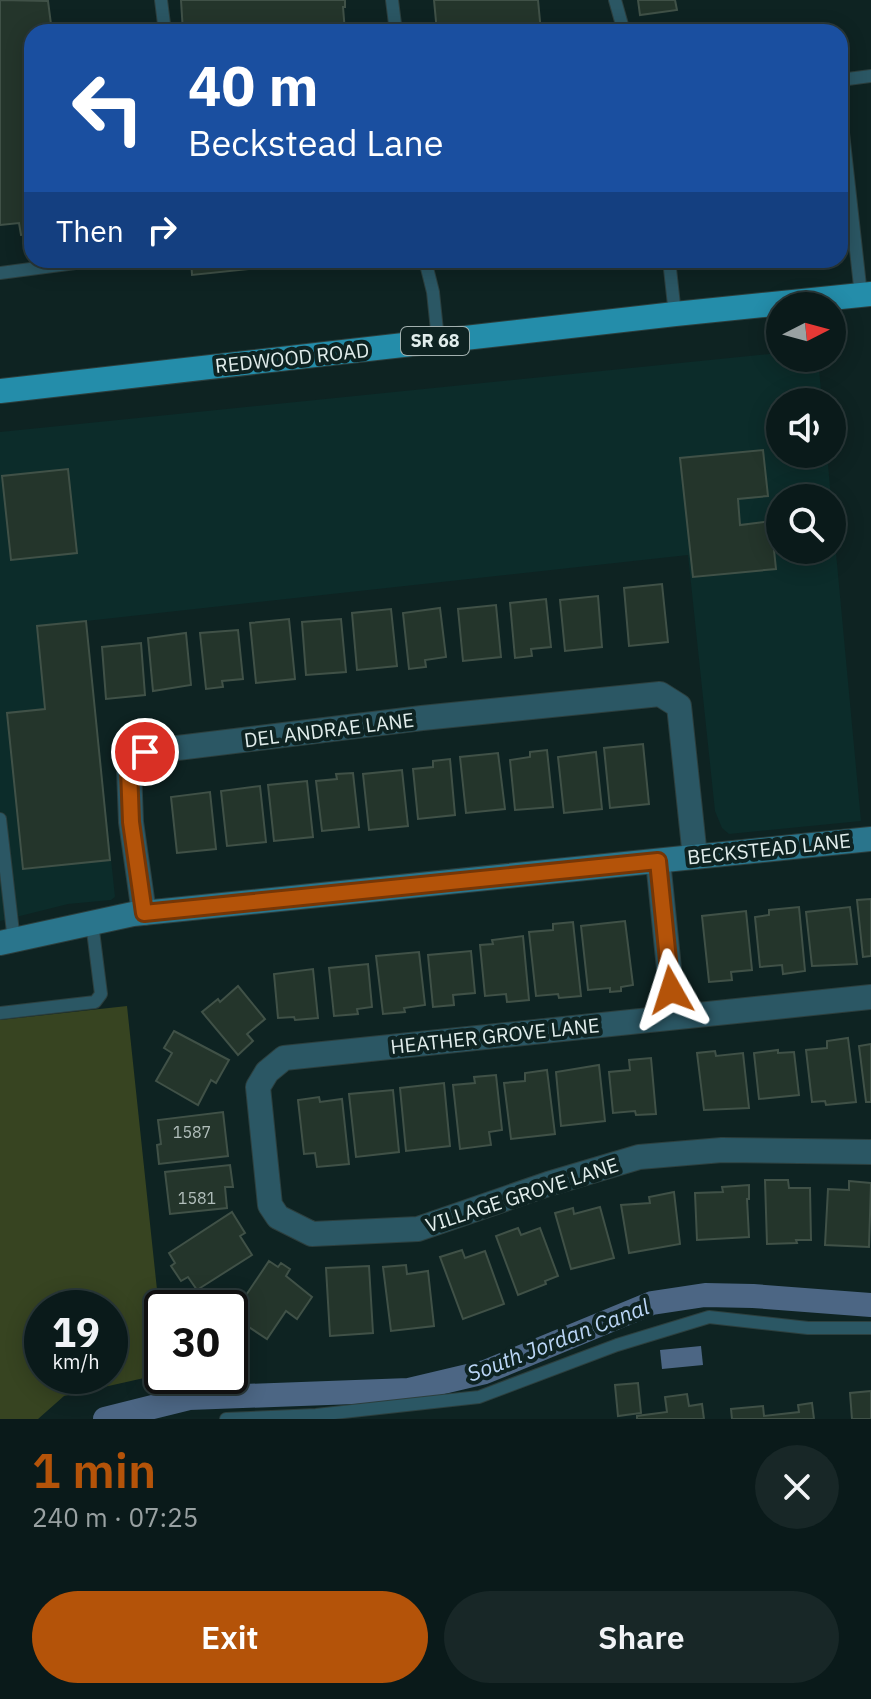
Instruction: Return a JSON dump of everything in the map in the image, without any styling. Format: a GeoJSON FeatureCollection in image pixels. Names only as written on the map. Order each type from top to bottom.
{"type":"FeatureCollection","features":[{"type":"Feature","properties":{"kind":"main road","name":"REDWOOD ROAD"},"geometry":{"type":"LineString","coordinates":[[0,391],[438,340],[866,295]]}},
{"type":"Feature","properties":{"kind":"street","name":"DEL ANDRAE LANE"},"geometry":{"type":"LineString","coordinates":[[144,913],[131,822],[129,769],[135,757],[145,752],[422,718],[660,694],[679,706],[695,857]]}},
{"type":"Feature","properties":{"kind":"street","name":"BECKSTEAD LANE"},"geometry":{"type":"LineString","coordinates":[[7,942],[144,913],[871,839]]}},
{"type":"Feature","properties":{"kind":"street"},"geometry":{"type":"LineString","coordinates":[[658,861],[674,1017]]}},
{"type":"Feature","properties":{"kind":"street","name":"HEATHER GROVE LANE"},"geometry":{"type":"LineString","coordinates":[[267,1072],[284,1058],[871,997]]}},
{"type":"Feature","properties":{"kind":"street","name":"VILLAGE GROVE LANE"},"geometry":{"type":"LineString","coordinates":[[267,1072],[258,1087],[270,1205],[278,1217],[312,1234],[418,1229],[548,1184],[639,1157],[722,1150],[871,1152]]}},
{"type":"Feature","properties":{"kind":"lane"},"geometry":{"type":"LineString","coordinates":[[161,0],[164,24]]}},
{"type":"Feature","properties":{"kind":"lane"},"geometry":{"type":"LineString","coordinates":[[392,0],[395,24]]}},
{"type":"Feature","properties":{"kind":"lane"},"geometry":{"type":"LineString","coordinates":[[615,0],[622,24]]}},
{"type":"Feature","properties":{"kind":"lane"},"geometry":{"type":"LineString","coordinates":[[848,79],[871,76]]}},
{"type":"Feature","properties":{"kind":"lane"},"geometry":{"type":"LineString","coordinates":[[848,164],[866,295]]}},
{"type":"Feature","properties":{"kind":"lane"},"geometry":{"type":"LineString","coordinates":[[0,273],[38,268]]}},
{"type":"Feature","properties":{"kind":"lane"},"geometry":{"type":"LineString","coordinates":[[427,268],[438,340]]}},
{"type":"Feature","properties":{"kind":"lane"},"geometry":{"type":"LineString","coordinates":[[670,268],[675,314]]}},
{"type":"Feature","properties":{"kind":"lane"},"geometry":{"type":"LineString","coordinates":[[0,819],[7,942]]}},
{"type":"Feature","properties":{"kind":"lane"},"geometry":{"type":"LineString","coordinates":[[0,1013],[95,1002],[101,994],[92,923]]}},
{"type":"Feature","properties":{"kind":"lane"},"geometry":{"type":"LineString","coordinates":[[226,1419],[316,1415],[479,1397],[617,1345],[709,1317],[808,1328],[871,1328]]}},
{"type":"Feature","properties":{"kind":"shaded area"},"geometry":{"type":"Polygon","coordinates":[[[766,354],[766,372],[819,372],[821,388],[766,388],[766,468],[828,468],[830,484],[766,484],[766,564],[837,564],[861,821],[729,834],[722,828],[715,811],[688,555],[86,621],[115,897],[68,904],[0,921],[0,432],[766,354]]]}},
{"type":"Feature","properties":{"kind":"green space"},"geometry":{"type":"Polygon","coordinates":[[[127,1006],[157,1290],[144,1290],[144,1378],[128,1382],[128,1290],[24,1290],[24,1394],[73,1394],[64,1396],[38,1419],[0,1419],[0,1020],[127,1006]]]}},
{"type":"Feature","properties":{"kind":"water"},"geometry":{"type":"Polygon","coordinates":[[[701,1346],[703,1365],[662,1369],[660,1350],[701,1346]]]}},
{"type":"Feature","properties":{"kind":"building"},"geometry":{"type":"Polygon","coordinates":[[[0,0],[48,1],[51,24],[24,24],[24,235],[21,235],[19,223],[0,225],[0,0]]]}},
{"type":"Feature","properties":{"kind":"building"},"geometry":{"type":"Polygon","coordinates":[[[181,0],[345,0],[344,24],[182,24],[181,0]]]}},
{"type":"Feature","properties":{"kind":"building"},"geometry":{"type":"Polygon","coordinates":[[[434,0],[538,0],[540,24],[436,24],[434,0]]]}},
{"type":"Feature","properties":{"kind":"building"},"geometry":{"type":"Polygon","coordinates":[[[638,0],[675,0],[677,10],[640,15],[638,0]]]}},
{"type":"Feature","properties":{"kind":"building"},"geometry":{"type":"Polygon","coordinates":[[[192,268],[258,268],[192,275],[192,268]]]}},
{"type":"Feature","properties":{"kind":"building"},"geometry":{"type":"Polygon","coordinates":[[[763,450],[766,496],[738,499],[740,525],[766,522],[766,564],[775,564],[776,569],[693,577],[680,458],[763,450]]]}},
{"type":"Feature","properties":{"kind":"building"},"geometry":{"type":"Polygon","coordinates":[[[68,469],[77,553],[11,560],[2,476],[68,469]]]}},
{"type":"Feature","properties":{"kind":"building"},"geometry":{"type":"Polygon","coordinates":[[[662,584],[668,642],[629,646],[624,588],[662,584]]]}},
{"type":"Feature","properties":{"kind":"building"},"geometry":{"type":"Polygon","coordinates":[[[598,596],[602,647],[565,651],[560,600],[598,596]]]}},
{"type":"Feature","properties":{"kind":"building"},"geometry":{"type":"Polygon","coordinates":[[[546,599],[551,647],[531,649],[532,656],[515,658],[510,603],[546,599]]]}},
{"type":"Feature","properties":{"kind":"building"},"geometry":{"type":"Polygon","coordinates":[[[496,605],[501,657],[463,661],[458,609],[496,605]]]}},
{"type":"Feature","properties":{"kind":"building"},"geometry":{"type":"Polygon","coordinates":[[[440,608],[446,657],[425,660],[426,667],[409,669],[403,613],[440,608]]]}},
{"type":"Feature","properties":{"kind":"building"},"geometry":{"type":"Polygon","coordinates":[[[391,609],[397,666],[357,670],[352,613],[391,609]]]}},
{"type":"Feature","properties":{"kind":"building"},"geometry":{"type":"Polygon","coordinates":[[[289,619],[295,679],[256,683],[250,623],[289,619]]]}},
{"type":"Feature","properties":{"kind":"building"},"geometry":{"type":"Polygon","coordinates":[[[341,619],[346,672],[306,675],[302,622],[341,619]]]}},
{"type":"Feature","properties":{"kind":"building"},"geometry":{"type":"Polygon","coordinates":[[[86,621],[110,860],[23,869],[7,713],[45,709],[37,626],[86,621]]]}},
{"type":"Feature","properties":{"kind":"building"},"geometry":{"type":"Polygon","coordinates":[[[238,630],[243,679],[222,681],[223,687],[206,689],[200,633],[238,630]]]}},
{"type":"Feature","properties":{"kind":"building"},"geometry":{"type":"Polygon","coordinates":[[[186,633],[191,685],[153,691],[148,638],[186,633]]]}},
{"type":"Feature","properties":{"kind":"building"},"geometry":{"type":"Polygon","coordinates":[[[141,643],[145,695],[106,699],[102,647],[141,643]]]}},
{"type":"Feature","properties":{"kind":"building"},"geometry":{"type":"Polygon","coordinates":[[[643,744],[649,804],[610,808],[604,748],[643,744]]]}},
{"type":"Feature","properties":{"kind":"building"},"geometry":{"type":"Polygon","coordinates":[[[547,750],[553,807],[515,810],[510,760],[530,757],[530,752],[547,750]]]}},
{"type":"Feature","properties":{"kind":"building"},"geometry":{"type":"Polygon","coordinates":[[[596,752],[602,809],[564,813],[558,757],[596,752]]]}},
{"type":"Feature","properties":{"kind":"building"},"geometry":{"type":"Polygon","coordinates":[[[498,753],[505,809],[466,813],[460,757],[498,753]]]}},
{"type":"Feature","properties":{"kind":"building"},"geometry":{"type":"Polygon","coordinates":[[[450,759],[455,815],[418,819],[413,769],[433,767],[433,761],[450,759]]]}},
{"type":"Feature","properties":{"kind":"building"},"geometry":{"type":"Polygon","coordinates":[[[402,770],[408,826],[369,830],[363,774],[402,770]]]}},
{"type":"Feature","properties":{"kind":"building"},"geometry":{"type":"Polygon","coordinates":[[[353,773],[359,827],[322,831],[316,781],[337,779],[336,774],[353,773]]]}},
{"type":"Feature","properties":{"kind":"building"},"geometry":{"type":"Polygon","coordinates":[[[307,781],[313,837],[274,841],[268,785],[307,781]]]}},
{"type":"Feature","properties":{"kind":"building"},"geometry":{"type":"Polygon","coordinates":[[[260,786],[266,842],[227,846],[221,791],[260,786]]]}},
{"type":"Feature","properties":{"kind":"building"},"geometry":{"type":"Polygon","coordinates":[[[210,792],[216,849],[177,853],[171,797],[210,792]]]}},
{"type":"Feature","properties":{"kind":"building"},"geometry":{"type":"Polygon","coordinates":[[[871,899],[871,956],[863,957],[857,900],[871,899]]]}},
{"type":"Feature","properties":{"kind":"building"},"geometry":{"type":"Polygon","coordinates":[[[799,907],[805,971],[783,974],[782,965],[760,967],[755,917],[769,915],[769,910],[799,907]]]}},
{"type":"Feature","properties":{"kind":"building"},"geometry":{"type":"Polygon","coordinates":[[[850,907],[857,964],[812,966],[806,912],[850,907]]]}},
{"type":"Feature","properties":{"kind":"building"},"geometry":{"type":"Polygon","coordinates":[[[746,911],[752,970],[731,972],[732,980],[709,982],[702,916],[746,911]]]}},
{"type":"Feature","properties":{"kind":"building"},"geometry":{"type":"Polygon","coordinates":[[[625,921],[633,985],[621,987],[621,991],[610,992],[610,988],[588,990],[581,926],[625,921]]]}},
{"type":"Feature","properties":{"kind":"building"},"geometry":{"type":"Polygon","coordinates":[[[573,922],[581,996],[536,996],[529,932],[553,930],[553,924],[573,922]]]}},
{"type":"Feature","properties":{"kind":"building"},"geometry":{"type":"Polygon","coordinates":[[[523,936],[529,1000],[507,1002],[506,994],[485,996],[480,945],[493,944],[492,940],[523,936]]]}},
{"type":"Feature","properties":{"kind":"building"},"geometry":{"type":"Polygon","coordinates":[[[471,951],[475,993],[453,995],[454,1005],[433,1007],[428,955],[471,951]]]}},
{"type":"Feature","properties":{"kind":"building"},"geometry":{"type":"Polygon","coordinates":[[[419,952],[425,1005],[404,1008],[405,1012],[383,1014],[376,956],[419,952]]]}},
{"type":"Feature","properties":{"kind":"building"},"geometry":{"type":"Polygon","coordinates":[[[368,964],[372,1007],[357,1009],[358,1014],[334,1016],[329,968],[368,964]]]}},
{"type":"Feature","properties":{"kind":"building"},"geometry":{"type":"Polygon","coordinates":[[[313,969],[318,1018],[278,1018],[274,974],[313,969]]]}},
{"type":"Feature","properties":{"kind":"building"},"geometry":{"type":"Polygon","coordinates":[[[238,986],[265,1019],[247,1034],[253,1041],[238,1055],[202,1012],[218,999],[220,1002],[238,986]]]}},
{"type":"Feature","properties":{"kind":"building"},"geometry":{"type":"Polygon","coordinates":[[[174,1031],[229,1060],[216,1083],[211,1080],[198,1105],[156,1081],[172,1053],[164,1048],[174,1031]]]}},
{"type":"Feature","properties":{"kind":"building"},"geometry":{"type":"Polygon","coordinates":[[[848,1038],[856,1102],[826,1105],[825,1101],[812,1102],[806,1050],[827,1048],[827,1041],[848,1038]]]}},
{"type":"Feature","properties":{"kind":"building"},"geometry":{"type":"Polygon","coordinates":[[[871,1044],[871,1102],[866,1102],[859,1046],[871,1044]]]}},
{"type":"Feature","properties":{"kind":"building"},"geometry":{"type":"Polygon","coordinates":[[[778,1050],[778,1053],[794,1052],[799,1095],[759,1099],[754,1053],[778,1050]]]}},
{"type":"Feature","properties":{"kind":"building"},"geometry":{"type":"Polygon","coordinates":[[[715,1051],[716,1056],[743,1053],[749,1108],[704,1110],[697,1053],[715,1051]]]}},
{"type":"Feature","properties":{"kind":"building"},"geometry":{"type":"Polygon","coordinates":[[[651,1058],[656,1114],[636,1115],[635,1111],[613,1113],[609,1072],[630,1070],[629,1060],[651,1058]]]}},
{"type":"Feature","properties":{"kind":"building"},"geometry":{"type":"Polygon","coordinates":[[[599,1065],[605,1121],[561,1126],[556,1072],[599,1065]]]}},
{"type":"Feature","properties":{"kind":"building"},"geometry":{"type":"Polygon","coordinates":[[[547,1070],[555,1134],[511,1139],[504,1083],[525,1081],[525,1073],[547,1070]]]}},
{"type":"Feature","properties":{"kind":"building"},"geometry":{"type":"Polygon","coordinates":[[[496,1075],[502,1130],[489,1132],[491,1145],[460,1149],[453,1085],[475,1083],[474,1077],[496,1075]]]}},
{"type":"Feature","properties":{"kind":"building"},"geometry":{"type":"Polygon","coordinates":[[[444,1083],[450,1146],[406,1151],[400,1088],[444,1083]]]}},
{"type":"Feature","properties":{"kind":"building"},"geometry":{"type":"Polygon","coordinates":[[[393,1090],[399,1152],[356,1157],[349,1094],[393,1090]]]}},
{"type":"Feature","properties":{"kind":"building"},"geometry":{"type":"Polygon","coordinates":[[[319,1097],[320,1102],[342,1099],[349,1164],[317,1167],[315,1153],[304,1154],[298,1100],[319,1097]]]}},
{"type":"Feature","properties":{"kind":"building"},"geometry":{"type":"Polygon","coordinates":[[[223,1112],[228,1156],[159,1164],[157,1145],[161,1144],[158,1120],[223,1112]]]}},
{"type":"Feature","properties":{"kind":"building"},"geometry":{"type":"Polygon","coordinates":[[[230,1165],[233,1187],[225,1187],[227,1208],[170,1214],[165,1172],[230,1165]]]}},
{"type":"Feature","properties":{"kind":"building"},"geometry":{"type":"Polygon","coordinates":[[[765,1180],[788,1180],[789,1188],[810,1188],[811,1240],[767,1244],[765,1180]]]}},
{"type":"Feature","properties":{"kind":"building"},"geometry":{"type":"Polygon","coordinates":[[[849,1181],[871,1183],[869,1247],[825,1245],[828,1189],[849,1190],[849,1181]]]}},
{"type":"Feature","properties":{"kind":"building"},"geometry":{"type":"Polygon","coordinates":[[[749,1185],[749,1237],[697,1240],[695,1193],[723,1192],[722,1187],[749,1185]]]}},
{"type":"Feature","properties":{"kind":"building"},"geometry":{"type":"Polygon","coordinates":[[[674,1192],[680,1244],[629,1253],[621,1205],[650,1203],[649,1197],[674,1192]]]}},
{"type":"Feature","properties":{"kind":"building"},"geometry":{"type":"Polygon","coordinates":[[[600,1207],[614,1258],[571,1269],[555,1213],[573,1208],[574,1214],[600,1207]]]}},
{"type":"Feature","properties":{"kind":"building"},"geometry":{"type":"Polygon","coordinates":[[[232,1212],[245,1233],[240,1236],[252,1255],[197,1290],[188,1277],[181,1281],[171,1266],[175,1263],[169,1253],[232,1212]]]}},
{"type":"Feature","properties":{"kind":"building"},"geometry":{"type":"Polygon","coordinates":[[[518,1228],[521,1235],[540,1228],[558,1276],[518,1295],[496,1236],[518,1228]]]}},
{"type":"Feature","properties":{"kind":"building"},"geometry":{"type":"Polygon","coordinates":[[[462,1250],[465,1258],[485,1251],[504,1304],[463,1319],[440,1257],[462,1250]]]}},
{"type":"Feature","properties":{"kind":"building"},"geometry":{"type":"Polygon","coordinates":[[[269,1261],[278,1267],[281,1263],[290,1269],[286,1276],[312,1297],[297,1319],[286,1311],[267,1339],[248,1327],[248,1292],[269,1261]]]}},
{"type":"Feature","properties":{"kind":"building"},"geometry":{"type":"Polygon","coordinates":[[[406,1265],[407,1274],[428,1271],[434,1326],[391,1331],[383,1267],[406,1265]]]}},
{"type":"Feature","properties":{"kind":"building"},"geometry":{"type":"Polygon","coordinates":[[[369,1266],[373,1333],[330,1336],[326,1268],[369,1266]]]}},
{"type":"Feature","properties":{"kind":"building"},"geometry":{"type":"Polygon","coordinates":[[[638,1383],[641,1413],[618,1416],[615,1385],[638,1383]]]}},
{"type":"Feature","properties":{"kind":"building"},"geometry":{"type":"Polygon","coordinates":[[[871,1391],[871,1419],[852,1419],[850,1393],[871,1391]]]}},
{"type":"Feature","properties":{"kind":"building"},"geometry":{"type":"Polygon","coordinates":[[[687,1394],[689,1406],[702,1404],[704,1419],[637,1419],[637,1416],[667,1412],[665,1397],[687,1394]]]}},
{"type":"Feature","properties":{"kind":"building"},"geometry":{"type":"Polygon","coordinates":[[[812,1403],[814,1419],[732,1419],[731,1409],[763,1406],[764,1416],[799,1412],[798,1405],[812,1403]]]}},
{"type":"Feature","properties":{"kind":"waterway","name":"South Jordan Canal"},"geometry":{"type":"LineString","coordinates":[[105,1419],[189,1398],[409,1390],[485,1372],[652,1303],[705,1295],[871,1305]]}},
{"type":"Feature","properties":{"kind":"route"},"geometry":{"type":"LineString","coordinates":[[145,752],[135,757],[129,769],[131,822],[144,913],[658,861],[671,990]]}}]}
